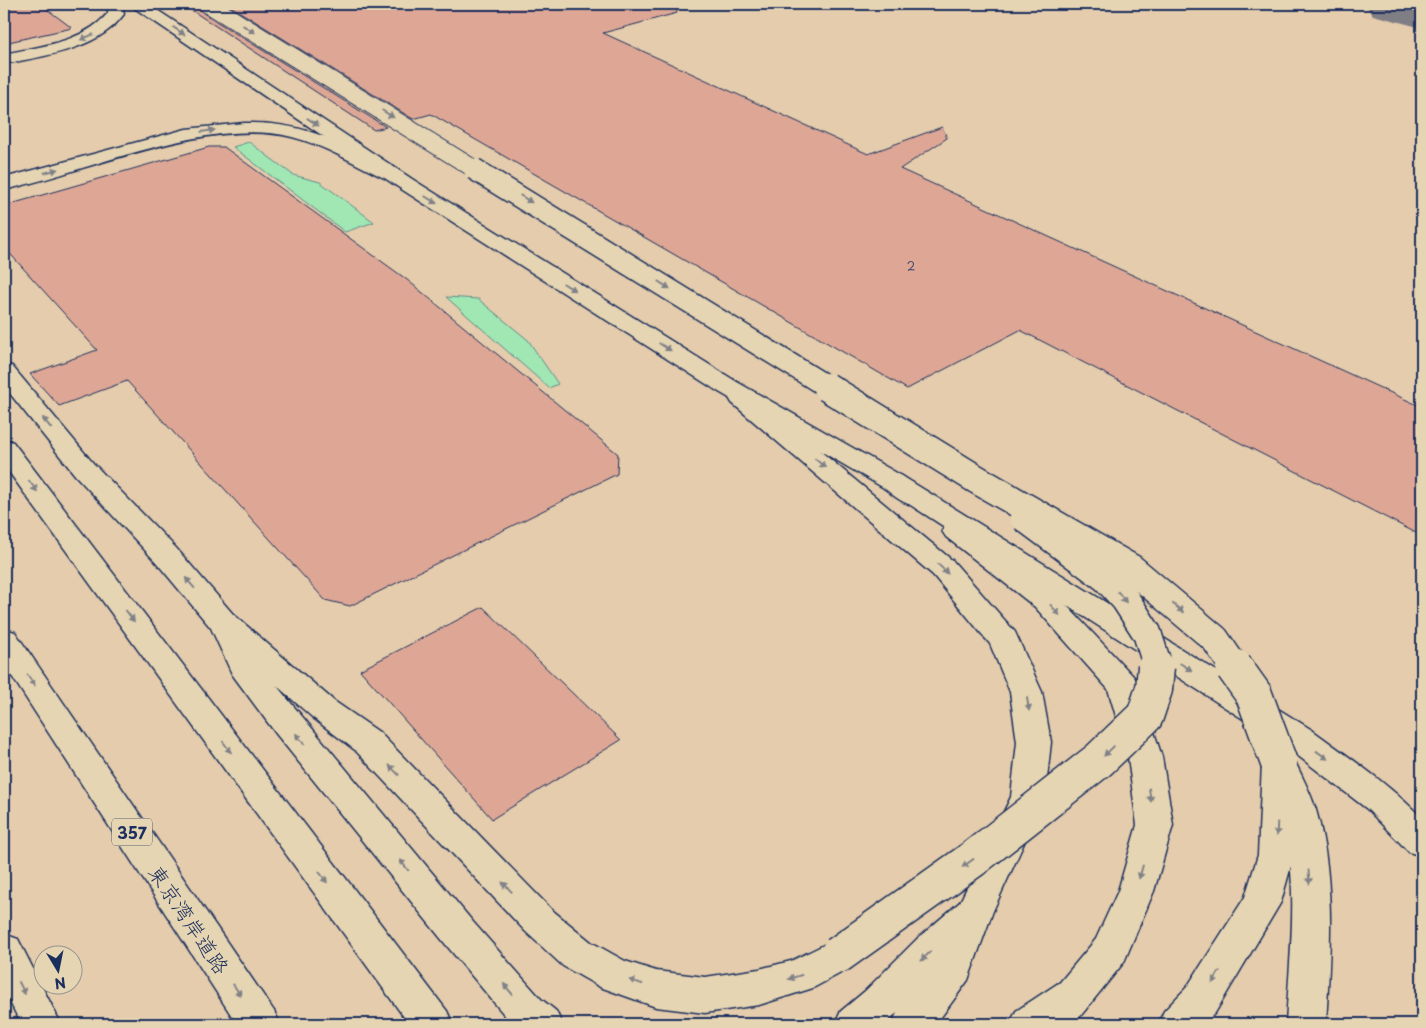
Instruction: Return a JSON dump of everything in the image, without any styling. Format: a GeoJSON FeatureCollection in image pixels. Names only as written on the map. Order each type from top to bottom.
{"type":"FeatureCollection","features":[{"type":"Feature","properties":{"kind":"main road"},"geometry":{"type":"LineString","coordinates":[[4,60],[88,38],[109,24],[116,14],[115,4]]}},
{"type":"Feature","properties":{"kind":"main road"},"geometry":{"type":"LineString","coordinates":[[138,4],[390,174],[728,387],[894,482],[1300,739],[1354,779],[1417,835]]}},
{"type":"Feature","properties":{"kind":"main road"},"geometry":{"type":"LineString","coordinates":[[208,4],[976,478],[1132,569],[1215,639],[1254,695],[1300,815],[1308,864],[1311,907],[1306,1024]]}},
{"type":"Feature","properties":{"kind":"main road"},"geometry":{"type":"LineString","coordinates":[[4,184],[186,134],[224,130],[278,129],[297,133],[315,139],[390,174]]}},
{"type":"Feature","properties":{"kind":"main road"},"geometry":{"type":"LineString","coordinates":[[4,371],[84,470],[166,555],[222,620],[323,709],[367,741],[539,921],[578,954],[614,975],[656,989],[705,995],[759,987],[799,976],[838,955],[973,859],[1099,760],[1145,716],[1154,689],[1156,661],[1147,633],[1125,599],[1106,578],[1032,524],[976,478]]}},
{"type":"Feature","properties":{"kind":"main road"},"geometry":{"type":"LineString","coordinates":[[728,387],[943,568],[1004,640],[1026,692],[1034,742],[1028,797],[974,911],[954,968],[912,1024]]}},
{"type":"Feature","properties":{"kind":"main road"},"geometry":{"type":"LineString","coordinates":[[4,447],[433,1024]]}},
{"type":"Feature","properties":{"kind":"main road"},"geometry":{"type":"LineString","coordinates":[[894,482],[1045,600],[1123,685],[1145,756],[1155,825],[1136,891],[1110,950],[1060,1010],[1030,1024]]}},
{"type":"Feature","properties":{"kind":"main road"},"geometry":{"type":"LineString","coordinates":[[222,620],[243,666],[289,726],[460,934],[527,1012],[542,1024]]}},
{"type":"Feature","properties":{"kind":"main road","name":"東京湾岸道路"},"geometry":{"type":"LineString","coordinates":[[4,640],[260,1024]]}},
{"type":"Feature","properties":{"kind":"main road"},"geometry":{"type":"LineString","coordinates":[[1178,1024],[1201,1000],[1262,902],[1276,855],[1279,763]]}},
{"type":"Feature","properties":{"kind":"main road"},"geometry":{"type":"LineString","coordinates":[[855,1024],[879,1004],[974,911]]}},
{"type":"Feature","properties":{"kind":"main road"},"geometry":{"type":"LineString","coordinates":[[4,951],[41,1024]]}},
{"type":"Feature","properties":{"kind":"green space"},"geometry":{"type":"Polygon","coordinates":[[[249,142],[293,175],[320,182],[374,222],[345,232],[233,147],[249,142]]]}},
{"type":"Feature","properties":{"kind":"green space"},"geometry":{"type":"Polygon","coordinates":[[[446,297],[478,299],[528,340],[558,384],[549,388],[446,297]]]}},
{"type":"Feature","properties":{"kind":"building"},"geometry":{"type":"Polygon","coordinates":[[[4,4],[40,4],[72,28],[4,43],[4,4]]]}},
{"type":"Feature","properties":{"kind":"building"},"geometry":{"type":"Polygon","coordinates":[[[182,4],[198,4],[203,13],[386,127],[374,130],[182,4]]]}},
{"type":"Feature","properties":{"kind":"building"},"geometry":{"type":"Polygon","coordinates":[[[227,4],[676,4],[677,13],[603,33],[868,154],[942,127],[947,138],[900,169],[1422,407],[1422,536],[1020,330],[907,389],[431,114],[413,119],[227,4]]]}},
{"type":"Feature","properties":{"kind":"building"},"geometry":{"type":"Polygon","coordinates":[[[209,147],[224,147],[406,279],[618,454],[617,474],[350,606],[325,600],[127,381],[59,406],[30,374],[97,350],[4,247],[4,206],[209,147]]]}},
{"type":"Feature","properties":{"kind":"building"},"geometry":{"type":"Polygon","coordinates":[[[483,607],[621,740],[492,819],[360,670],[483,607]]]}},
{"type":"Feature","properties":{"kind":"taxiway"},"geometry":{"type":"LineString","coordinates":[[1392,4],[1422,12]]}}]}
